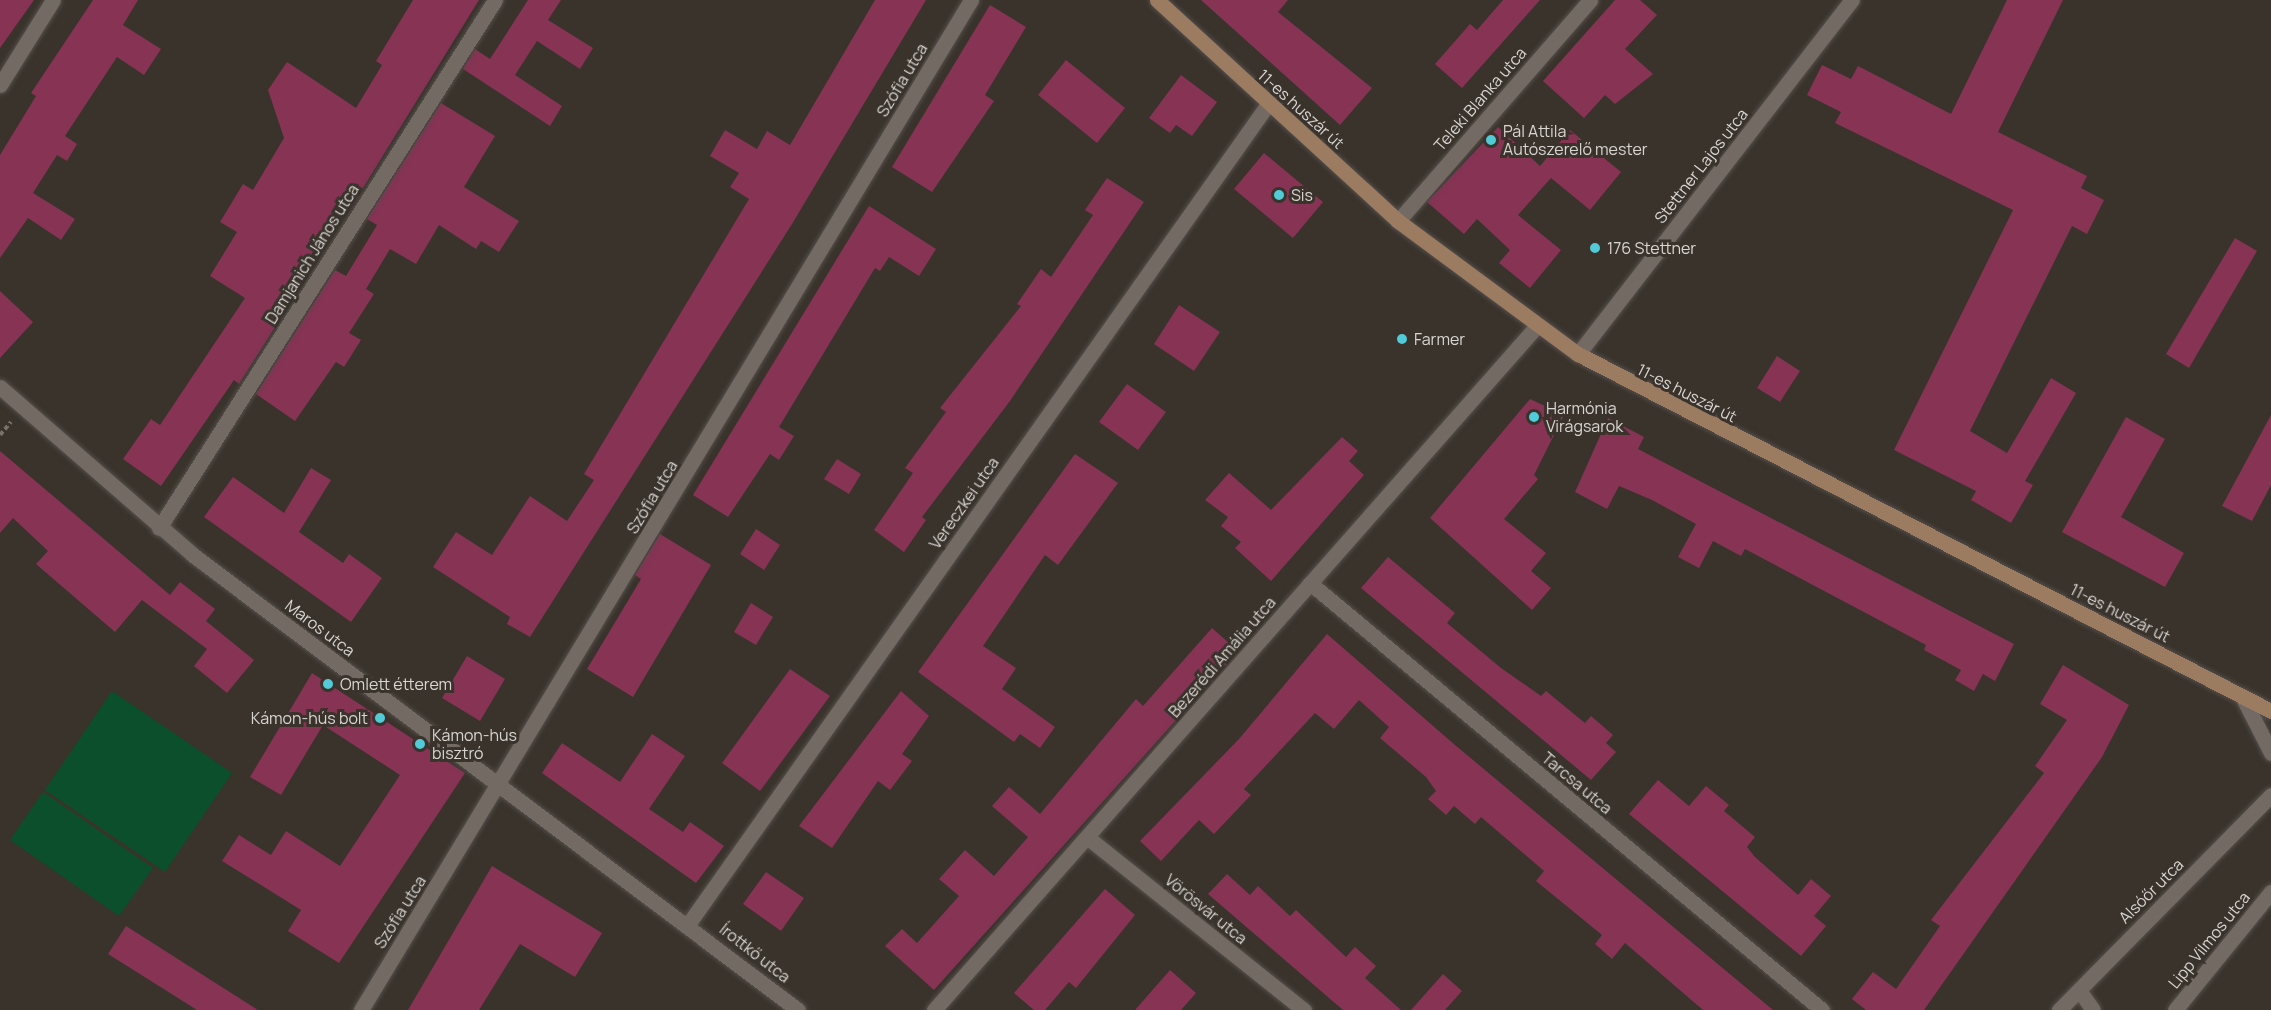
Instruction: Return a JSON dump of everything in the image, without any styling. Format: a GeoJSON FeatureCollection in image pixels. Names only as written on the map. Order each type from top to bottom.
{"type":"FeatureCollection","features":[{"type":"Feature","properties":{"kind":"main road","name":"11-es huszár út"},"geometry":{"type":"LineString","coordinates":[[1157,0],[1398,221],[1536,327],[1578,354],[2271,711]]}},
{"type":"Feature","properties":{"kind":"street"},"geometry":{"type":"LineString","coordinates":[[0,85],[53,0]]}},
{"type":"Feature","properties":{"kind":"street","name":"Damjanich János utca"},"geometry":{"type":"LineString","coordinates":[[159,528],[495,0]]}},
{"type":"Feature","properties":{"kind":"street","name":"Szófia utca"},"geometry":{"type":"LineString","coordinates":[[361,1010],[500,786],[971,0]]}},
{"type":"Feature","properties":{"kind":"street","name":"Teleki Blanka utca"},"geometry":{"type":"LineString","coordinates":[[1398,221],[1590,0]]}},
{"type":"Feature","properties":{"kind":"street","name":"Stettner Lajos utca"},"geometry":{"type":"LineString","coordinates":[[1578,354],[1852,0]]}},
{"type":"Feature","properties":{"kind":"street","name":"Vereczkei utca"},"geometry":{"type":"LineString","coordinates":[[689,923],[1268,104]]}},
{"type":"Feature","properties":{"kind":"street","name":"Bezerédi Amália utca"},"geometry":{"type":"LineString","coordinates":[[934,1010],[1536,327]]}},
{"type":"Feature","properties":{"kind":"street","name":"Maros utca"},"geometry":{"type":"LineString","coordinates":[[0,387],[159,528],[500,786],[689,923]]}},
{"type":"Feature","properties":{"kind":"street","name":"Tarcsa utca"},"geometry":{"type":"LineString","coordinates":[[1310,583],[1822,1010]]}},
{"type":"Feature","properties":{"kind":"street"},"geometry":{"type":"LineString","coordinates":[[2242,696],[2271,753]]}},
{"type":"Feature","properties":{"kind":"street","name":"Alsóőr utca"},"geometry":{"type":"LineString","coordinates":[[2059,1010],[2270,792]]}},
{"type":"Feature","properties":{"kind":"street","name":"Vörösvár utca"},"geometry":{"type":"LineString","coordinates":[[1087,837],[1304,1010]]}},
{"type":"Feature","properties":{"kind":"street","name":"Lipp Vilmos utca"},"geometry":{"type":"LineString","coordinates":[[2175,1010],[2271,892]]}},
{"type":"Feature","properties":{"kind":"street","name":"Írottkő utca"},"geometry":{"type":"LineString","coordinates":[[689,923],[798,1010]]}},
{"type":"Feature","properties":{"kind":"street"},"geometry":{"type":"LineString","coordinates":[[2079,990],[2093,1010]]}},
{"type":"Feature","properties":{"kind":"green space"},"geometry":{"type":"Polygon","coordinates":[[[112,691],[232,773],[165,872],[45,790],[112,691]]]}},
{"type":"Feature","properties":{"kind":"green space"},"geometry":{"type":"Polygon","coordinates":[[[43,792],[153,868],[119,916],[10,840],[43,792]]]}},
{"type":"Feature","properties":{"kind":"building"},"geometry":{"type":"Polygon","coordinates":[[[0,0],[34,0],[0,48],[0,0]]]}},
{"type":"Feature","properties":{"kind":"building"},"geometry":{"type":"Polygon","coordinates":[[[93,0],[138,0],[123,25],[161,49],[144,75],[117,57],[65,136],[77,144],[67,161],[57,155],[33,193],[75,219],[61,240],[28,218],[0,258],[0,155],[36,96],[31,93],[93,0]]]}},
{"type":"Feature","properties":{"kind":"building"},"geometry":{"type":"Polygon","coordinates":[[[413,0],[479,0],[350,209],[342,205],[311,255],[318,259],[239,384],[234,380],[161,486],[123,459],[151,419],[160,425],[245,298],[210,276],[237,232],[220,222],[243,184],[253,190],[284,138],[268,90],[287,62],[356,108],[382,65],[376,61],[413,0]]]}},
{"type":"Feature","properties":{"kind":"building"},"geometry":{"type":"Polygon","coordinates":[[[528,0],[561,0],[548,20],[593,48],[580,69],[537,41],[515,75],[562,106],[550,126],[463,69],[475,49],[490,59],[528,0]]]}},
{"type":"Feature","properties":{"kind":"building"},"geometry":{"type":"Polygon","coordinates":[[[875,0],[926,0],[792,224],[530,637],[507,624],[510,617],[433,567],[456,532],[492,555],[530,496],[567,521],[594,480],[584,474],[749,199],[730,187],[739,173],[710,156],[725,130],[757,149],[767,131],[790,145],[875,0]]]}},
{"type":"Feature","properties":{"kind":"building"},"geometry":{"type":"Polygon","coordinates":[[[1201,0],[1288,0],[1278,12],[1372,88],[1340,125],[1201,0]]]}},
{"type":"Feature","properties":{"kind":"building"},"geometry":{"type":"Polygon","coordinates":[[[1503,0],[1540,0],[1462,88],[1435,64],[1470,24],[1477,30],[1503,0]]]}},
{"type":"Feature","properties":{"kind":"building"},"geometry":{"type":"Polygon","coordinates":[[[1615,0],[1640,0],[1657,15],[1625,49],[1653,74],[1615,104],[1605,95],[1584,118],[1543,81],[1615,0]]]}},
{"type":"Feature","properties":{"kind":"building"},"geometry":{"type":"Polygon","coordinates":[[[2007,0],[2063,0],[1998,132],[2087,176],[2081,188],[2104,200],[2087,234],[2072,226],[1970,431],[2007,453],[2051,378],[2076,393],[2025,481],[2033,485],[2011,523],[1971,500],[1976,491],[1894,450],[2013,210],[1835,123],[1841,112],[1807,95],[1822,65],[1851,79],[1858,66],[1951,114],[2007,0]]]}},
{"type":"Feature","properties":{"kind":"building"},"geometry":{"type":"Polygon","coordinates":[[[990,5],[1026,27],[985,95],[994,101],[932,192],[892,167],[990,5]]]}},
{"type":"Feature","properties":{"kind":"building"},"geometry":{"type":"Polygon","coordinates":[[[1066,60],[1125,108],[1097,143],[1038,95],[1066,60]]]}},
{"type":"Feature","properties":{"kind":"building"},"geometry":{"type":"Polygon","coordinates":[[[1181,75],[1217,102],[1192,136],[1176,125],[1170,133],[1149,118],[1181,75]]]}},
{"type":"Feature","properties":{"kind":"building"},"geometry":{"type":"Polygon","coordinates":[[[441,103],[495,136],[464,187],[519,221],[499,252],[481,241],[476,249],[439,225],[416,264],[390,249],[366,289],[374,294],[349,333],[361,340],[344,367],[336,362],[295,421],[256,394],[335,270],[346,276],[377,225],[367,219],[441,103]]]}},
{"type":"Feature","properties":{"kind":"building"},"geometry":{"type":"Polygon","coordinates":[[[1498,127],[1540,166],[1570,130],[1621,172],[1590,210],[1551,178],[1518,215],[1561,250],[1530,288],[1499,263],[1510,250],[1477,219],[1464,234],[1427,202],[1498,127]]]}},
{"type":"Feature","properties":{"kind":"building","name":"Sis"},"geometry":{"type":"Polygon","coordinates":[[[1264,153],[1323,202],[1293,238],[1234,189],[1264,153]]]}},
{"type":"Feature","properties":{"kind":"building"},"geometry":{"type":"Polygon","coordinates":[[[1107,178],[1144,202],[1010,401],[922,517],[926,520],[904,552],[874,530],[913,473],[905,468],[946,412],[940,408],[1021,306],[1017,304],[1041,269],[1051,277],[1093,215],[1085,210],[1107,178]]]}},
{"type":"Feature","properties":{"kind":"building"},"geometry":{"type":"Polygon","coordinates":[[[869,206],[936,249],[919,276],[889,257],[880,271],[875,268],[779,427],[794,436],[779,460],[770,454],[728,517],[693,495],[869,206]]]}},
{"type":"Feature","properties":{"kind":"building"},"geometry":{"type":"Polygon","coordinates":[[[2235,238],[2257,251],[2189,368],[2166,354],[2235,238]]]}},
{"type":"Feature","properties":{"kind":"building"},"geometry":{"type":"Polygon","coordinates":[[[0,291],[33,322],[0,358],[0,291]]]}},
{"type":"Feature","properties":{"kind":"building"},"geometry":{"type":"Polygon","coordinates":[[[1179,305],[1220,332],[1194,371],[1154,344],[1179,305]]]}},
{"type":"Feature","properties":{"kind":"building"},"geometry":{"type":"Polygon","coordinates":[[[1777,356],[1800,371],[1780,402],[1757,388],[1777,356]]]}},
{"type":"Feature","properties":{"kind":"building"},"geometry":{"type":"Polygon","coordinates":[[[1127,384],[1166,412],[1138,450],[1099,422],[1127,384]]]}},
{"type":"Feature","properties":{"kind":"building"},"geometry":{"type":"Polygon","coordinates":[[[1530,399],[1564,415],[1534,475],[1538,479],[1504,519],[1546,553],[1531,571],[1551,588],[1532,610],[1430,518],[1530,399]]]}},
{"type":"Feature","properties":{"kind":"building"},"geometry":{"type":"Polygon","coordinates":[[[2271,415],[2271,485],[2252,521],[2222,506],[2271,415]]]}},
{"type":"Feature","properties":{"kind":"building"},"geometry":{"type":"Polygon","coordinates":[[[2126,417],[2165,439],[2121,517],[2184,553],[2165,587],[2062,532],[2126,417]]]}},
{"type":"Feature","properties":{"kind":"building"},"geometry":{"type":"Polygon","coordinates":[[[1608,418],[1644,437],[1638,449],[2014,644],[1995,681],[1983,674],[1974,691],[1955,680],[1961,670],[1924,650],[1926,645],[1745,549],[1741,556],[1713,541],[1699,568],[1678,557],[1696,524],[1652,500],[1619,486],[1607,509],[1575,492],[1608,418]]]}},
{"type":"Feature","properties":{"kind":"building"},"geometry":{"type":"Polygon","coordinates":[[[1342,437],[1358,451],[1349,461],[1364,475],[1271,581],[1235,548],[1241,542],[1221,526],[1228,517],[1205,500],[1229,473],[1271,510],[1342,437]]]}},
{"type":"Feature","properties":{"kind":"building"},"geometry":{"type":"Polygon","coordinates":[[[0,451],[170,595],[180,582],[215,609],[206,621],[254,660],[227,693],[194,666],[207,649],[142,600],[115,632],[36,564],[48,551],[13,518],[0,533],[0,451]]]}},
{"type":"Feature","properties":{"kind":"building"},"geometry":{"type":"Polygon","coordinates":[[[1075,454],[1118,483],[1058,565],[1045,555],[983,646],[1016,668],[1002,689],[1055,727],[1040,748],[1020,734],[1014,742],[918,672],[1075,454]]]}},
{"type":"Feature","properties":{"kind":"building"},"geometry":{"type":"Polygon","coordinates":[[[837,459],[861,474],[849,494],[824,479],[837,459]]]}},
{"type":"Feature","properties":{"kind":"building"},"geometry":{"type":"Polygon","coordinates":[[[311,468],[331,480],[299,532],[343,563],[349,554],[382,578],[351,622],[204,517],[233,477],[284,513],[311,468]]]}},
{"type":"Feature","properties":{"kind":"building"},"geometry":{"type":"Polygon","coordinates":[[[756,529],[780,545],[764,570],[740,554],[756,529]]]}},
{"type":"Feature","properties":{"kind":"building"},"geometry":{"type":"Polygon","coordinates":[[[660,534],[711,565],[633,697],[587,669],[641,579],[635,575],[660,534]]]}},
{"type":"Feature","properties":{"kind":"building"},"geometry":{"type":"Polygon","coordinates":[[[1388,557],[1455,613],[1447,623],[1501,668],[1541,696],[1546,691],[1585,723],[1591,716],[1613,735],[1606,743],[1616,752],[1591,780],[1361,588],[1388,557]]]}},
{"type":"Feature","properties":{"kind":"building"},"geometry":{"type":"Polygon","coordinates":[[[751,603],[773,617],[756,645],[734,632],[751,603]]]}},
{"type":"Feature","properties":{"kind":"building"},"geometry":{"type":"Polygon","coordinates":[[[1212,628],[1238,651],[934,990],[885,946],[902,929],[917,943],[959,896],[939,879],[965,850],[994,876],[1028,837],[992,806],[1009,787],[1040,814],[1136,699],[1143,706],[1212,628]]]}},
{"type":"Feature","properties":{"kind":"building"},"geometry":{"type":"Polygon","coordinates":[[[1327,634],[1455,745],[1773,1010],[1703,1010],[1625,943],[1612,959],[1595,944],[1602,935],[1536,881],[1544,871],[1481,817],[1475,824],[1454,806],[1446,815],[1428,799],[1436,791],[1426,777],[1380,738],[1389,727],[1359,700],[1334,729],[1315,713],[1244,789],[1251,795],[1214,834],[1199,820],[1161,861],[1140,841],[1239,739],[1327,634]]]}},
{"type":"Feature","properties":{"kind":"building"},"geometry":{"type":"Polygon","coordinates":[[[467,656],[505,679],[480,721],[442,698],[467,656]]]}},
{"type":"Feature","properties":{"kind":"building"},"geometry":{"type":"Polygon","coordinates":[[[2063,665],[2129,705],[2102,757],[1924,1010],[1866,1010],[1852,999],[1873,972],[1896,989],[1940,926],[1931,920],[2044,773],[2035,766],[2067,720],[2040,704],[2063,665]]]}},
{"type":"Feature","properties":{"kind":"building"},"geometry":{"type":"Polygon","coordinates":[[[790,669],[830,696],[760,791],[722,763],[790,669]]]}},
{"type":"Feature","properties":{"kind":"building"},"geometry":{"type":"Polygon","coordinates":[[[312,673],[465,773],[339,963],[288,931],[301,910],[222,861],[239,835],[271,855],[286,831],[340,866],[400,775],[323,725],[281,795],[250,777],[312,673]]]}},
{"type":"Feature","properties":{"kind":"building"},"geometry":{"type":"Polygon","coordinates":[[[901,691],[929,716],[902,754],[912,761],[890,790],[878,781],[832,848],[799,826],[901,691]]]}},
{"type":"Feature","properties":{"kind":"building"},"geometry":{"type":"Polygon","coordinates":[[[652,734],[685,756],[649,809],[683,832],[690,822],[724,846],[696,883],[542,773],[562,743],[620,782],[652,734]]]}},
{"type":"Feature","properties":{"kind":"building"},"geometry":{"type":"Polygon","coordinates":[[[1658,780],[1689,806],[1706,786],[1729,805],[1724,811],[1755,837],[1747,847],[1755,857],[1798,895],[1811,879],[1831,896],[1814,916],[1826,926],[1801,956],[1629,814],[1658,780]]]}},
{"type":"Feature","properties":{"kind":"building"},"geometry":{"type":"Polygon","coordinates":[[[492,866],[602,933],[575,977],[520,944],[479,1010],[408,1010],[492,866]]]}},
{"type":"Feature","properties":{"kind":"building"},"geometry":{"type":"Polygon","coordinates":[[[766,872],[804,898],[781,931],[743,904],[766,872]]]}},
{"type":"Feature","properties":{"kind":"building"},"geometry":{"type":"Polygon","coordinates":[[[1227,874],[1250,895],[1258,886],[1290,916],[1296,910],[1346,957],[1355,947],[1376,966],[1365,978],[1401,1010],[1343,1010],[1208,894],[1227,874]]]}},
{"type":"Feature","properties":{"kind":"building"},"geometry":{"type":"Polygon","coordinates":[[[1105,889],[1135,915],[1076,988],[1069,982],[1045,1010],[1034,1010],[1014,993],[1105,889]]]}},
{"type":"Feature","properties":{"kind":"building"},"geometry":{"type":"Polygon","coordinates":[[[126,926],[258,1010],[197,1010],[108,954],[126,926]]]}},
{"type":"Feature","properties":{"kind":"building"},"geometry":{"type":"Polygon","coordinates":[[[1170,970],[1196,993],[1181,1010],[1135,1010],[1170,970]]]}},
{"type":"Feature","properties":{"kind":"building"},"geometry":{"type":"Polygon","coordinates":[[[1443,974],[1462,991],[1445,1010],[1411,1010],[1443,974]]]}},
{"type":"Feature","properties":{"kind":"place","name":"Pál Attila Autószerelő mester"},"geometry":{"type":"Point","coordinates":[1491,140]}},
{"type":"Feature","properties":{"kind":"place","name":"Sis"},"geometry":{"type":"Point","coordinates":[1279,195]}},
{"type":"Feature","properties":{"kind":"place","name":"176 Stettner"},"geometry":{"type":"Point","coordinates":[1595,248]}},
{"type":"Feature","properties":{"kind":"place","name":"Farmer"},"geometry":{"type":"Point","coordinates":[1402,339]}},
{"type":"Feature","properties":{"kind":"place","name":"Harmónia Virágsarok"},"geometry":{"type":"Point","coordinates":[1534,417]}},
{"type":"Feature","properties":{"kind":"place","name":"Omlett étterem"},"geometry":{"type":"Point","coordinates":[328,684]}},
{"type":"Feature","properties":{"kind":"place","name":"Kámon-hús bolt"},"geometry":{"type":"Point","coordinates":[380,718]}},
{"type":"Feature","properties":{"kind":"place","name":"Kámon-hús bisztró"},"geometry":{"type":"Point","coordinates":[420,744]}}]}
